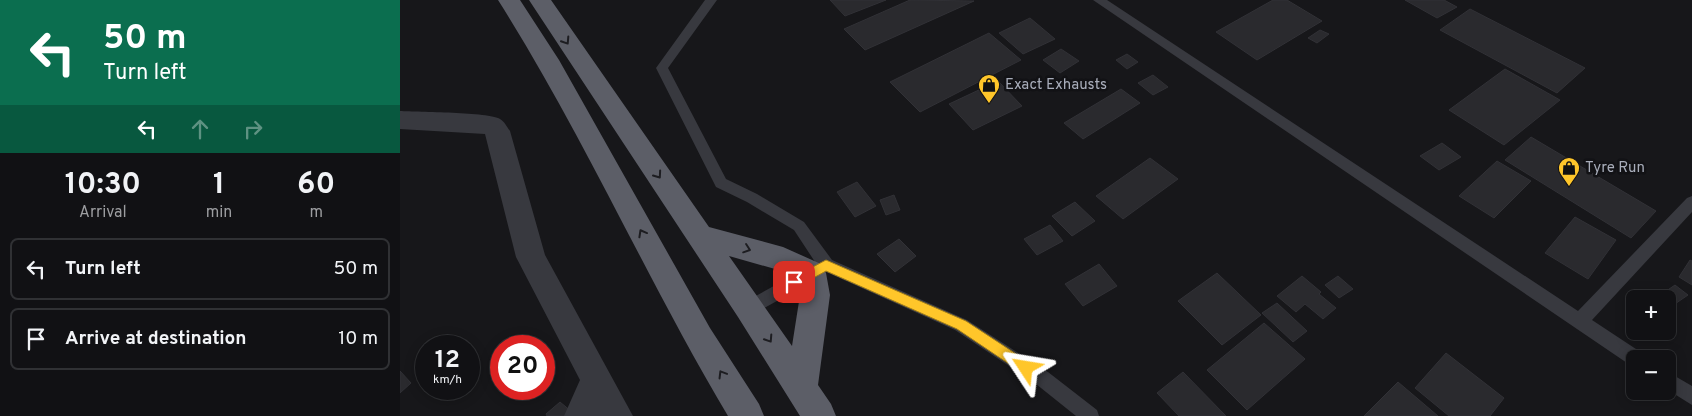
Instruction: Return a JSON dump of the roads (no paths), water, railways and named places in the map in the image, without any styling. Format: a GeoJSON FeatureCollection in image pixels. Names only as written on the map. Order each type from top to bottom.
{"type":"FeatureCollection","features":[{"type":"Feature","properties":{"kind":"highway"},"geometry":{"type":"LineString","coordinates":[[509,0],[548,60],[699,338],[747,416]]}},
{"type":"Feature","properties":{"kind":"highway"},"geometry":{"type":"LineString","coordinates":[[540,0],[749,308],[819,416]]}},
{"type":"Feature","properties":{"kind":"highway"},"geometry":{"type":"LineString","coordinates":[[700,236],[818,269],[816,295],[801,389]]}},
{"type":"Feature","properties":{"kind":"street"},"geometry":{"type":"LineString","coordinates":[[400,120],[486,124],[492,125],[497,131],[531,257],[616,416]]}},
{"type":"Feature","properties":{"kind":"street"},"geometry":{"type":"LineString","coordinates":[[581,416],[596,380]]}},
{"type":"Feature","properties":{"kind":"lane"},"geometry":{"type":"LineString","coordinates":[[711,0],[662,68],[721,183],[752,198],[799,226],[818,269],[961,325],[1042,378],[1090,416]]}},
{"type":"Feature","properties":{"kind":"lane"},"geometry":{"type":"LineString","coordinates":[[1099,0],[1626,352]]}},
{"type":"Feature","properties":{"kind":"lane"},"geometry":{"type":"LineString","coordinates":[[1580,321],[1692,202]]}},
{"type":"Feature","properties":{"kind":"lane"},"geometry":{"type":"LineString","coordinates":[[749,308],[818,269]]}},
{"type":"Feature","properties":{"kind":"lane"},"geometry":{"type":"LineString","coordinates":[[1676,385],[1692,396]]}},
{"type":"Feature","properties":{"kind":"place","name":"Exact Exhausts"},"geometry":{"type":"Point","coordinates":[989,104]}},
{"type":"Feature","properties":{"kind":"place","name":"Tyre Run"},"geometry":{"type":"Point","coordinates":[1569,187]}}]}
